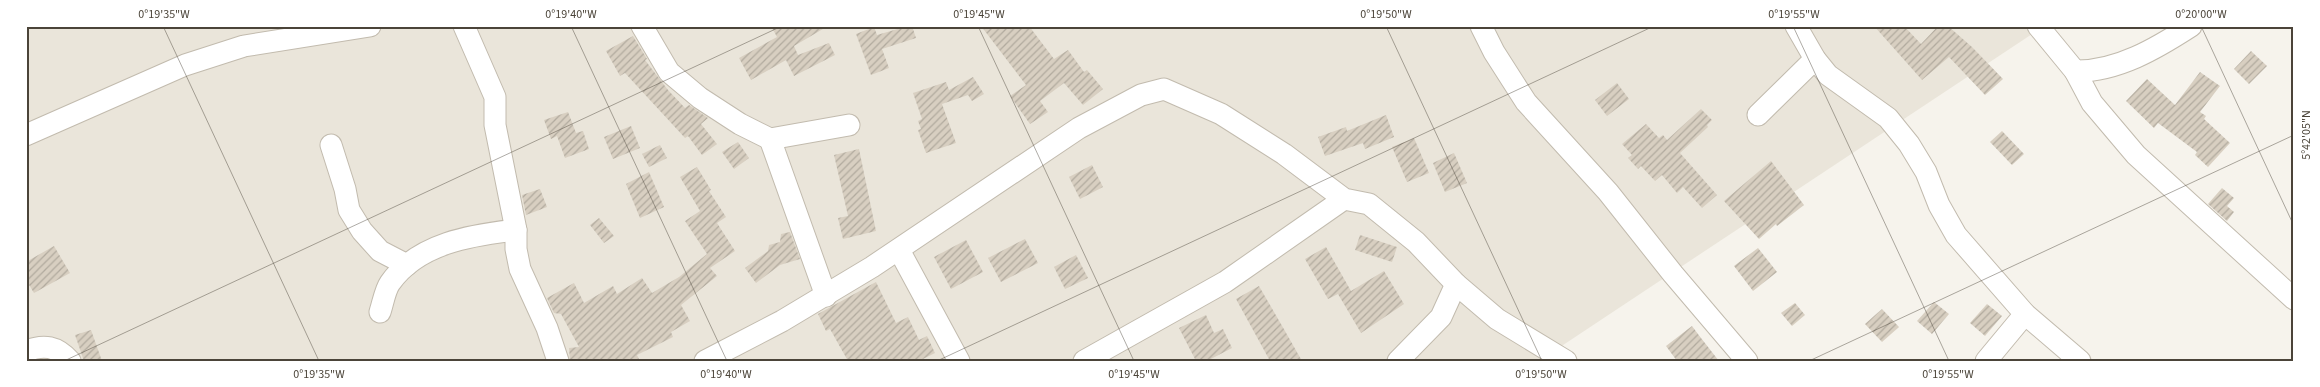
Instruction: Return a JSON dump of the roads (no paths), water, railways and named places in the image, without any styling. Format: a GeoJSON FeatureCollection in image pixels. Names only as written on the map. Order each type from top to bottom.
{"type":"FeatureCollection","features":[{"type":"Feature","properties":{"kind":"street"},"geometry":{"type":"LineString","coordinates":[[26,135],[185,66],[244,46],[318,30],[370,26]]}},
{"type":"Feature","properties":{"kind":"street"},"geometry":{"type":"LineString","coordinates":[[464,26],[495,97],[495,125],[516,230],[516,250],[520,269],[547,328],[558,361]]}},
{"type":"Feature","properties":{"kind":"street"},"geometry":{"type":"LineString","coordinates":[[642,26],[669,72],[700,98],[740,124],[770,139],[849,125]]}},
{"type":"Feature","properties":{"kind":"street"},"geometry":{"type":"LineString","coordinates":[[1481,26],[1494,52],[1526,102],[1608,192],[1672,274],[1747,361]]}},
{"type":"Feature","properties":{"kind":"street"},"geometry":{"type":"LineString","coordinates":[[1796,26],[1815,59],[1846,90],[1888,118],[1909,144],[1926,172],[1939,205],[1956,235],[2025,314],[2080,361]]}},
{"type":"Feature","properties":{"kind":"street"},"geometry":{"type":"LineString","coordinates":[[2038,26],[2075,71],[2092,103],[2136,155],[2294,299]]}},
{"type":"Feature","properties":{"kind":"street"},"geometry":{"type":"LineString","coordinates":[[2075,71],[2103,69],[2121,63],[2166,42],[2191,26]]}},
{"type":"Feature","properties":{"kind":"street"},"geometry":{"type":"LineString","coordinates":[[1758,115],[1815,59]]}},
{"type":"Feature","properties":{"kind":"street"},"geometry":{"type":"LineString","coordinates":[[705,361],[826,296],[899,250],[1079,128],[1141,95],[1164,89],[1221,114],[1284,154],[1344,199],[1369,204],[1416,242],[1456,284],[1497,319],[1566,361]]}},
{"type":"Feature","properties":{"kind":"street"},"geometry":{"type":"LineString","coordinates":[[770,139],[826,296]]}},
{"type":"Feature","properties":{"kind":"street"},"geometry":{"type":"LineString","coordinates":[[331,145],[345,189],[349,210],[362,231],[380,251],[408,265]]}},
{"type":"Feature","properties":{"kind":"street"},"geometry":{"type":"LineString","coordinates":[[1084,361],[1224,282],[1344,199]]}},
{"type":"Feature","properties":{"kind":"street"},"geometry":{"type":"LineString","coordinates":[[380,312],[389,284],[408,265],[436,248],[472,236],[516,230]]}},
{"type":"Feature","properties":{"kind":"street"},"geometry":{"type":"LineString","coordinates":[[899,250],[959,361]]}},
{"type":"Feature","properties":{"kind":"street"},"geometry":{"type":"LineString","coordinates":[[1398,361],[1441,317],[1456,284]]}},
{"type":"Feature","properties":{"kind":"street"},"geometry":{"type":"LineString","coordinates":[[1986,361],[2025,314]]}},
{"type":"Feature","properties":{"kind":"street"},"geometry":{"type":"LineString","coordinates":[[26,351],[37,347],[55,347],[70,361]]}}]}
